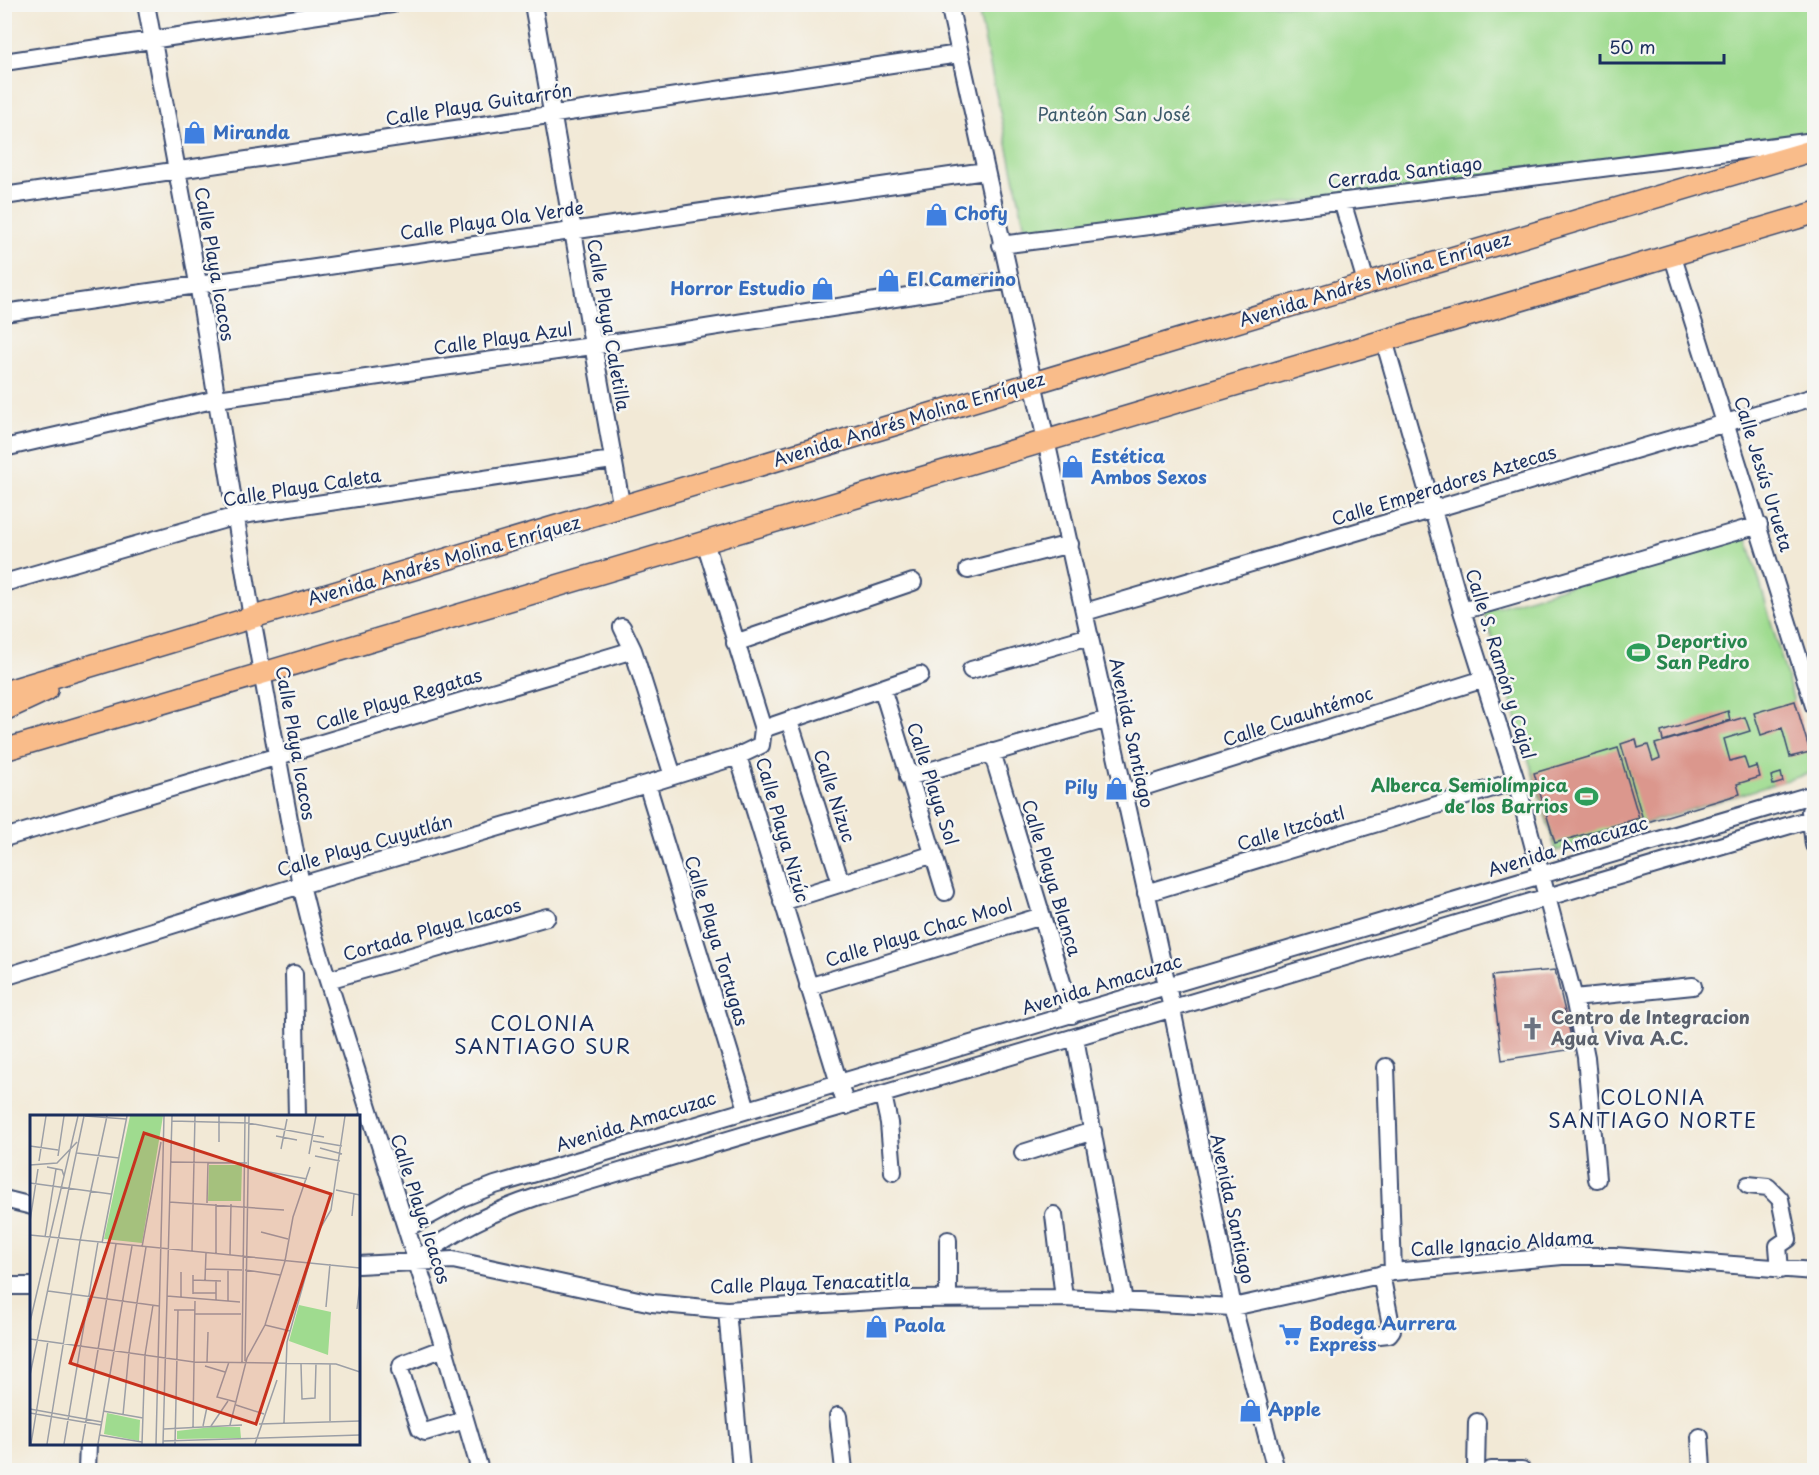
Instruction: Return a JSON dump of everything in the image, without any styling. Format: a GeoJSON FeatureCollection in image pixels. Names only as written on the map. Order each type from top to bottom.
{"type":"FeatureCollection","features":[{"type":"Feature","properties":{"kind":"main road","name":"Avenida Andrés Molina Enríquez"},"geometry":{"type":"LineString","coordinates":[[4,692],[622,509],[1033,381],[1815,150]]}},
{"type":"Feature","properties":{"kind":"main road"},"geometry":{"type":"LineString","coordinates":[[4,750],[1815,213]]}},
{"type":"Feature","properties":{"kind":"main road"},"geometry":{"type":"LineString","coordinates":[[4,710],[112,660]]}},
{"type":"Feature","properties":{"kind":"street","name":"Calle Playa Icacos"},"geometry":{"type":"LineString","coordinates":[[146,4],[198,283],[252,618],[301,885],[328,980],[417,1260],[480,1470]]}},
{"type":"Feature","properties":{"kind":"street"},"geometry":{"type":"LineString","coordinates":[[4,62],[392,4]]}},
{"type":"Feature","properties":{"kind":"street","name":"Calle Playa Caletilla"},"geometry":{"type":"LineString","coordinates":[[533,4],[622,509]]}},
{"type":"Feature","properties":{"kind":"street","name":"Avenida Santiago"},"geometry":{"type":"LineString","coordinates":[[949,4],[1167,986],[1233,1307],[1276,1470]]}},
{"type":"Feature","properties":{"kind":"street","name":"Calle Playa Guitarrón"},"geometry":{"type":"LineString","coordinates":[[4,196],[959,54]]}},
{"type":"Feature","properties":{"kind":"street","name":"Cerrada Santiago"},"geometry":{"type":"LineString","coordinates":[[1001,245],[1815,141]]}},
{"type":"Feature","properties":{"kind":"street","name":"Calle Playa Ola Verde"},"geometry":{"type":"LineString","coordinates":[[4,313],[198,283],[985,171]]}},
{"type":"Feature","properties":{"kind":"street"},"geometry":{"type":"LineString","coordinates":[[1342,201],[1366,282]]}},
{"type":"Feature","properties":{"kind":"street","name":"Calle Jesús Urueta"},"geometry":{"type":"LineString","coordinates":[[1672,255],[1815,706]]}},
{"type":"Feature","properties":{"kind":"street","name":"Calle Playa Azul"},"geometry":{"type":"LineString","coordinates":[[4,448],[217,399],[592,346],[1009,280]]}},
{"type":"Feature","properties":{"kind":"street","name":"Calle S. Ramón y Cajal"},"geometry":{"type":"LineString","coordinates":[[1384,340],[1462,611],[1516,781],[1574,998],[1586,1057],[1597,1179]]}},
{"type":"Feature","properties":{"kind":"street","name":"Calle Emperadores Aztecas"},"geometry":{"type":"LineString","coordinates":[[1085,612],[1815,397]]}},
{"type":"Feature","properties":{"kind":"street","name":"Calle Playa Caleta"},"geometry":{"type":"LineString","coordinates":[[4,583],[236,516],[612,460]]}},
{"type":"Feature","properties":{"kind":"street"},"geometry":{"type":"LineString","coordinates":[[1462,611],[1759,525]]}},
{"type":"Feature","properties":{"kind":"street","name":"Calle Playa Nizúc"},"geometry":{"type":"LineString","coordinates":[[705,543],[763,729],[761,745],[738,756],[846,1106]]}},
{"type":"Feature","properties":{"kind":"street"},"geometry":{"type":"LineString","coordinates":[[968,570],[1070,544]]}},
{"type":"Feature","properties":{"kind":"street"},"geometry":{"type":"LineString","coordinates":[[735,643],[913,582]]}},
{"type":"Feature","properties":{"kind":"street"},"geometry":{"type":"LineString","coordinates":[[622,627],[633,650],[673,776]]}},
{"type":"Feature","properties":{"kind":"street"},"geometry":{"type":"LineString","coordinates":[[971,670],[1090,636]]}},
{"type":"Feature","properties":{"kind":"street","name":"Calle Playa Regatas"},"geometry":{"type":"LineString","coordinates":[[4,838],[633,650]]}},
{"type":"Feature","properties":{"kind":"street"},"geometry":{"type":"LineString","coordinates":[[763,729],[920,675]]}},
{"type":"Feature","properties":{"kind":"street","name":"Calle Cuauhtémoc"},"geometry":{"type":"LineString","coordinates":[[1124,793],[1484,679]]}},
{"type":"Feature","properties":{"kind":"street","name":"Calle Playa Sol"},"geometry":{"type":"LineString","coordinates":[[882,688],[945,892]]}},
{"type":"Feature","properties":{"kind":"street"},"geometry":{"type":"LineString","coordinates":[[908,777],[1108,719]]}},
{"type":"Feature","properties":{"kind":"street","name":"Calle Nizuc"},"geometry":{"type":"LineString","coordinates":[[789,720],[841,883]]}},
{"type":"Feature","properties":{"kind":"street","name":"Calle Playa Blanca"},"geometry":{"type":"LineString","coordinates":[[992,752],[1072,1015]]}},
{"type":"Feature","properties":{"kind":"street","name":"Calle Playa Cuyutlán"},"geometry":{"type":"LineString","coordinates":[[4,977],[301,885],[738,756]]}},
{"type":"Feature","properties":{"kind":"street","name":"Calle Itzcóatl"},"geometry":{"type":"LineString","coordinates":[[1146,893],[1516,781]]}},
{"type":"Feature","properties":{"kind":"street","name":"Calle Playa Tortugas"},"geometry":{"type":"LineString","coordinates":[[647,784],[747,1109]]}},
{"type":"Feature","properties":{"kind":"street"},"geometry":{"type":"LineString","coordinates":[[1811,794],[1815,845]]}},
{"type":"Feature","properties":{"kind":"street","name":"Avenida Amacuzac"},"geometry":{"type":"LineString","coordinates":[[407,1228],[462,1198],[495,1185],[837,1081],[1072,1015],[1811,794]]}},
{"type":"Feature","properties":{"kind":"street"},"geometry":{"type":"LineString","coordinates":[[417,1260],[446,1237],[505,1207],[1813,819]]}},
{"type":"Feature","properties":{"kind":"street"},"geometry":{"type":"LineString","coordinates":[[782,902],[934,854]]}},
{"type":"Feature","properties":{"kind":"street","name":"Calle Playa Chac Mool"},"geometry":{"type":"LineString","coordinates":[[808,987],[1042,915]]}},
{"type":"Feature","properties":{"kind":"street","name":"Cortada Playa Icacos"},"geometry":{"type":"LineString","coordinates":[[328,980],[547,917]]}},
{"type":"Feature","properties":{"kind":"street"},"geometry":{"type":"LineString","coordinates":[[294,974],[297,1115]]}},
{"type":"Feature","properties":{"kind":"street"},"geometry":{"type":"LineString","coordinates":[[1574,998],[1693,986]]}},
{"type":"Feature","properties":{"kind":"street"},"geometry":{"type":"LineString","coordinates":[[1075,1038],[1124,1301]]}},
{"type":"Feature","properties":{"kind":"street"},"geometry":{"type":"LineString","coordinates":[[1371,1336],[1389,1334],[1392,1330],[1387,1273],[1386,1066]]}},
{"type":"Feature","properties":{"kind":"street"},"geometry":{"type":"LineString","coordinates":[[883,1095],[889,1123],[893,1172]]}},
{"type":"Feature","properties":{"kind":"street"},"geometry":{"type":"LineString","coordinates":[[1023,1153],[1094,1131]]}},
{"type":"Feature","properties":{"kind":"street"},"geometry":{"type":"LineString","coordinates":[[360,1136],[376,1136]]}},
{"type":"Feature","properties":{"kind":"street"},"geometry":{"type":"LineString","coordinates":[[1748,1185],[1768,1187],[1780,1199],[1788,1239],[1778,1246],[1779,1270]]}},
{"type":"Feature","properties":{"kind":"street"},"geometry":{"type":"LineString","coordinates":[[4,1199],[30,1206]]}},
{"type":"Feature","properties":{"kind":"street"},"geometry":{"type":"LineString","coordinates":[[1054,1215],[1064,1298]]}},
{"type":"Feature","properties":{"kind":"street"},"geometry":{"type":"LineString","coordinates":[[948,1240],[948,1299]]}},
{"type":"Feature","properties":{"kind":"street","name":"Calle Ignacio Aldama"},"geometry":{"type":"LineString","coordinates":[[1233,1307],[1387,1273],[1562,1256],[1614,1256],[1815,1271]]}},
{"type":"Feature","properties":{"kind":"street","name":"Calle Playa Tenacatitla"},"geometry":{"type":"LineString","coordinates":[[360,1265],[417,1260],[453,1260],[652,1303],[727,1310],[948,1299],[1064,1298],[1233,1307]]}},
{"type":"Feature","properties":{"kind":"street"},"geometry":{"type":"LineString","coordinates":[[4,1286],[30,1286]]}},
{"type":"Feature","properties":{"kind":"street"},"geometry":{"type":"LineString","coordinates":[[727,1310],[741,1470]]}},
{"type":"Feature","properties":{"kind":"street"},"geometry":{"type":"LineString","coordinates":[[444,1348],[402,1364],[400,1370],[420,1429],[425,1432],[465,1420]]}},
{"type":"Feature","properties":{"kind":"street"},"geometry":{"type":"LineString","coordinates":[[838,1416],[844,1470]]}},
{"type":"Feature","properties":{"kind":"street"},"geometry":{"type":"LineString","coordinates":[[1476,1470],[1477,1422]]}},
{"type":"Feature","properties":{"kind":"street"},"geometry":{"type":"LineString","coordinates":[[1700,1437],[1702,1470]]}},
{"type":"Feature","properties":{"kind":"street"},"geometry":{"type":"LineString","coordinates":[[87,1470],[88,1445]]}},
{"type":"Feature","properties":{"kind":"street"},"geometry":{"type":"LineString","coordinates":[[1491,1470],[1522,1470]]}},
{"type":"Feature","properties":{"kind":"path"},"geometry":{"type":"LineString","coordinates":[[1606,828],[1608,832],[1632,824],[1633,827]]}},
{"type":"Feature","properties":{"kind":"green space","name":"Panteón San José"},"geometry":{"type":"Polygon","coordinates":[[[977,5],[1814,5],[1814,136],[1027,237],[977,5]]]}},
{"type":"Feature","properties":{"kind":"green space","name":"Deportivo San Pedro"},"geometry":{"type":"Polygon","coordinates":[[[1746,534],[1814,772],[1556,851],[1484,611],[1746,534]]]}},
{"type":"Feature","properties":{"kind":"building"},"geometry":{"type":"Polygon","coordinates":[[[1795,701],[1810,752],[1790,757],[1782,728],[1761,735],[1754,713],[1795,701]]]}},
{"type":"Feature","properties":{"kind":"building"},"geometry":{"type":"Polygon","coordinates":[[[1728,711],[1730,720],[1663,741],[1661,732],[1728,711]]]}},
{"type":"Feature","properties":{"kind":"building"},"geometry":{"type":"Polygon","coordinates":[[[1745,717],[1750,731],[1724,739],[1730,761],[1744,757],[1748,769],[1757,766],[1760,777],[1737,784],[1740,794],[1644,823],[1621,744],[1636,739],[1638,748],[1648,745],[1653,761],[1660,758],[1655,744],[1745,717]]]}},
{"type":"Feature","properties":{"kind":"building","name":"Alberca Semiolímpica de los Barrios"},"geometry":{"type":"Polygon","coordinates":[[[1618,748],[1639,818],[1555,843],[1534,773],[1618,748]]]}},
{"type":"Feature","properties":{"kind":"building"},"geometry":{"type":"Polygon","coordinates":[[[1781,773],[1783,782],[1773,785],[1771,776],[1781,773]]]}},
{"type":"Feature","properties":{"kind":"building","name":"Centro de Integracion Agua Viva A.C."},"geometry":{"type":"Polygon","coordinates":[[[1555,970],[1574,1049],[1502,1060],[1492,976],[1555,970]]]}},
{"type":"Feature","properties":{"kind":"place","name":"Miranda"},"geometry":{"type":"Point","coordinates":[195,133]}},
{"type":"Feature","properties":{"kind":"place","name":"Chofy"},"geometry":{"type":"Point","coordinates":[936,214]}},
{"type":"Feature","properties":{"kind":"place","name":"El Camerino"},"geometry":{"type":"Point","coordinates":[889,280]}},
{"type":"Feature","properties":{"kind":"place","name":"Horror Estudio"},"geometry":{"type":"Point","coordinates":[823,289]}},
{"type":"Feature","properties":{"kind":"place","name":"Estética Ambos Sexos"},"geometry":{"type":"Point","coordinates":[1073,467]}},
{"type":"Feature","properties":{"kind":"place","name":"Deportivo San Pedro"},"geometry":{"type":"Point","coordinates":[1638,652]}},
{"type":"Feature","properties":{"kind":"place","name":"Pily"},"geometry":{"type":"Point","coordinates":[1116,788]}},
{"type":"Feature","properties":{"kind":"place","name":"Alberca Semiolímpica de los Barrios"},"geometry":{"type":"Point","coordinates":[1586,796]}},
{"type":"Feature","properties":{"kind":"place","name":"Centro de Integracion Agua Viva A.C."},"geometry":{"type":"Point","coordinates":[1533,1028]}},
{"type":"Feature","properties":{"kind":"place","name":"Paola"},"geometry":{"type":"Point","coordinates":[876,1326]}},
{"type":"Feature","properties":{"kind":"place","name":"Bodega Aurrera Express"},"geometry":{"type":"Point","coordinates":[1291,1334]}},
{"type":"Feature","properties":{"kind":"place","name":"Apple"},"geometry":{"type":"Point","coordinates":[1250,1410]}},
{"type":"Feature","properties":{"kind":"district","name":"COLONIA SANTIAGO SUR"},"geometry":{"type":"Point","coordinates":[543,1036]}},
{"type":"Feature","properties":{"kind":"district","name":"COLONIA SANTIAGO NORTE"},"geometry":{"type":"Point","coordinates":[1653,1110]}}]}
